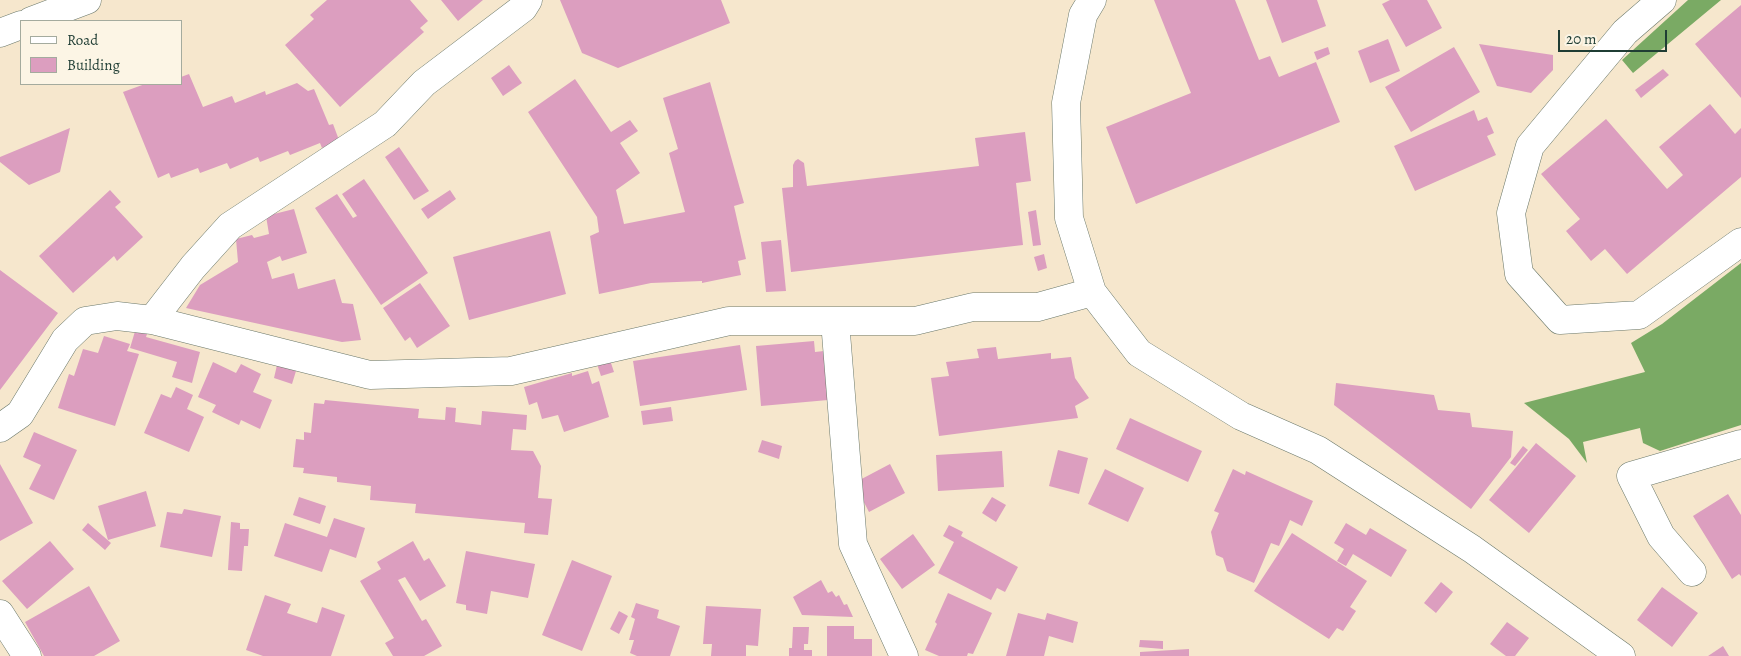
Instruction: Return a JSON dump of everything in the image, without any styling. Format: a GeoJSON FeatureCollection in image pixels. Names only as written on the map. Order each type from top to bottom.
{"type":"FeatureCollection","features":[{"type":"Feature","properties":{"kind":"street"},"geometry":{"type":"LineString","coordinates":[[34,20],[87,0]]}},
{"type":"Feature","properties":{"kind":"street"},"geometry":{"type":"LineString","coordinates":[[152,320],[193,267],[230,226],[385,124],[424,83],[523,8],[528,0]]}},
{"type":"Feature","properties":{"kind":"street"},"geometry":{"type":"LineString","coordinates":[[1092,0],[1083,15],[1066,103],[1068,218],[1092,292],[1139,354],[1241,416],[1318,450],[1472,549],[1621,656]]}},
{"type":"Feature","properties":{"kind":"street"},"geometry":{"type":"LineString","coordinates":[[1662,0],[1625,32],[1530,146],[1511,213],[1519,274],[1560,320],[1639,315],[1741,242]]}},
{"type":"Feature","properties":{"kind":"street"},"geometry":{"type":"LineString","coordinates":[[0,33],[20,25]]}},
{"type":"Feature","properties":{"kind":"street"},"geometry":{"type":"LineString","coordinates":[[0,428],[20,414],[65,340],[85,321],[117,316],[152,320],[370,375],[511,371],[729,321],[915,321],[973,307],[1038,307],[1092,292]]}},
{"type":"Feature","properties":{"kind":"street"},"geometry":{"type":"LineString","coordinates":[[836,322],[853,544],[904,656]]}},
{"type":"Feature","properties":{"kind":"street"},"geometry":{"type":"LineString","coordinates":[[1692,572],[1661,536],[1631,476],[1741,444]]}},
{"type":"Feature","properties":{"kind":"street"},"geometry":{"type":"LineString","coordinates":[[0,614],[27,656]]}},
{"type":"Feature","properties":{"kind":"green space"},"geometry":{"type":"Polygon","coordinates":[[[1688,0],[1721,0],[1633,73],[1622,60],[1688,0]]]}},
{"type":"Feature","properties":{"kind":"green space"},"geometry":{"type":"Polygon","coordinates":[[[1741,263],[1741,425],[1660,451],[1643,443],[1640,428],[1583,442],[1587,463],[1569,439],[1524,403],[1645,372],[1631,343],[1662,324],[1741,263]]]}},
{"type":"Feature","properties":{"kind":"building"},"geometry":{"type":"Polygon","coordinates":[[[327,0],[410,0],[428,21],[420,28],[424,32],[340,107],[285,45],[314,19],[310,15],[327,0]]]}},
{"type":"Feature","properties":{"kind":"building"},"geometry":{"type":"Polygon","coordinates":[[[441,0],[483,0],[458,21],[441,0]]]}},
{"type":"Feature","properties":{"kind":"building"},"geometry":{"type":"Polygon","coordinates":[[[560,0],[721,0],[730,23],[618,68],[582,53],[560,0]]]}},
{"type":"Feature","properties":{"kind":"building"},"geometry":{"type":"Polygon","coordinates":[[[1154,0],[1235,0],[1259,60],[1270,56],[1279,77],[1316,62],[1340,122],[1136,204],[1106,127],[1191,93],[1154,0]]]}},
{"type":"Feature","properties":{"kind":"building"},"geometry":{"type":"Polygon","coordinates":[[[1266,0],[1317,0],[1326,26],[1282,43],[1266,0]]]}},
{"type":"Feature","properties":{"kind":"building"},"geometry":{"type":"Polygon","coordinates":[[[1390,0],[1427,0],[1442,28],[1406,47],[1382,4],[1390,0]]]}},
{"type":"Feature","properties":{"kind":"building"},"geometry":{"type":"Polygon","coordinates":[[[1741,5],[1741,98],[1695,44],[1741,5]]]}},
{"type":"Feature","properties":{"kind":"building"},"geometry":{"type":"Polygon","coordinates":[[[1388,39],[1400,71],[1370,83],[1358,51],[1388,39]]]}},
{"type":"Feature","properties":{"kind":"building"},"geometry":{"type":"Polygon","coordinates":[[[1479,44],[1553,55],[1553,70],[1531,93],[1497,86],[1479,44]]]}},
{"type":"Feature","properties":{"kind":"building"},"geometry":{"type":"Polygon","coordinates":[[[1328,47],[1330,54],[1317,60],[1314,52],[1328,47]]]}},
{"type":"Feature","properties":{"kind":"building"},"geometry":{"type":"Polygon","coordinates":[[[1454,47],[1480,92],[1411,132],[1385,87],[1454,47]]]}},
{"type":"Feature","properties":{"kind":"building"},"geometry":{"type":"Polygon","coordinates":[[[509,65],[522,83],[503,96],[491,78],[509,65]]]}},
{"type":"Feature","properties":{"kind":"building"},"geometry":{"type":"Polygon","coordinates":[[[1663,69],[1669,75],[1641,98],[1635,90],[1663,69]]]}},
{"type":"Feature","properties":{"kind":"building"},"geometry":{"type":"Polygon","coordinates":[[[189,74],[203,107],[232,96],[235,103],[265,91],[266,95],[297,83],[308,91],[314,89],[329,125],[333,124],[339,140],[322,148],[320,143],[290,155],[288,151],[260,162],[258,157],[230,169],[227,163],[200,173],[198,168],[171,178],[169,173],[158,178],[123,92],[142,85],[182,85],[182,77],[189,74]]]}},
{"type":"Feature","properties":{"kind":"building"},"geometry":{"type":"Polygon","coordinates":[[[575,79],[611,132],[630,120],[638,131],[620,143],[640,173],[616,190],[624,224],[685,212],[669,153],[678,149],[663,98],[710,82],[744,203],[734,206],[746,259],[738,261],[741,275],[702,283],[702,281],[651,283],[599,294],[590,236],[599,232],[597,217],[528,112],[575,79]]]}},
{"type":"Feature","properties":{"kind":"building"},"geometry":{"type":"Polygon","coordinates":[[[1710,104],[1735,134],[1741,128],[1741,177],[1627,274],[1605,249],[1591,261],[1566,231],[1580,219],[1541,174],[1606,119],[1667,189],[1683,175],[1659,147],[1710,104]]]}},
{"type":"Feature","properties":{"kind":"building"},"geometry":{"type":"Polygon","coordinates":[[[1474,110],[1478,121],[1487,117],[1494,133],[1487,136],[1496,155],[1415,191],[1394,146],[1474,110]]]}},
{"type":"Feature","properties":{"kind":"building"},"geometry":{"type":"Polygon","coordinates":[[[70,128],[60,172],[29,185],[0,162],[0,157],[70,128]]]}},
{"type":"Feature","properties":{"kind":"building"},"geometry":{"type":"Polygon","coordinates":[[[1025,132],[1031,181],[1016,183],[1023,245],[791,272],[782,188],[793,187],[793,165],[798,159],[804,163],[807,186],[979,166],[975,138],[1025,132]]]}},
{"type":"Feature","properties":{"kind":"building"},"geometry":{"type":"Polygon","coordinates":[[[399,147],[429,191],[414,200],[385,157],[399,147]]]}},
{"type":"Feature","properties":{"kind":"building"},"geometry":{"type":"Polygon","coordinates":[[[364,179],[428,273],[381,305],[315,208],[337,194],[353,218],[357,216],[342,194],[364,179]]]}},
{"type":"Feature","properties":{"kind":"building"},"geometry":{"type":"Polygon","coordinates":[[[110,190],[121,202],[115,207],[143,237],[117,261],[114,256],[73,293],[39,256],[110,190]]]}},
{"type":"Feature","properties":{"kind":"building"},"geometry":{"type":"Polygon","coordinates":[[[450,190],[456,199],[428,219],[421,209],[450,190]]]}},
{"type":"Feature","properties":{"kind":"building"},"geometry":{"type":"Polygon","coordinates":[[[294,209],[307,253],[282,261],[280,256],[267,262],[272,279],[294,273],[298,289],[335,279],[342,303],[353,304],[361,340],[342,342],[186,308],[200,285],[238,262],[236,239],[252,235],[254,238],[269,234],[266,216],[294,209]]]}},
{"type":"Feature","properties":{"kind":"building"},"geometry":{"type":"Polygon","coordinates":[[[1036,210],[1041,245],[1033,246],[1028,212],[1036,210]]]}},
{"type":"Feature","properties":{"kind":"building"},"geometry":{"type":"Polygon","coordinates":[[[550,231],[566,294],[469,320],[453,257],[550,231]]]}},
{"type":"Feature","properties":{"kind":"building"},"geometry":{"type":"Polygon","coordinates":[[[781,240],[786,291],[766,292],[761,242],[781,240]]]}},
{"type":"Feature","properties":{"kind":"building"},"geometry":{"type":"Polygon","coordinates":[[[1044,254],[1047,268],[1038,271],[1034,257],[1044,254]]]}},
{"type":"Feature","properties":{"kind":"building"},"geometry":{"type":"Polygon","coordinates":[[[0,270],[58,313],[0,390],[0,270]]]}},
{"type":"Feature","properties":{"kind":"building"},"geometry":{"type":"Polygon","coordinates":[[[420,283],[450,326],[417,348],[410,337],[405,341],[383,308],[420,283]]]}},
{"type":"Feature","properties":{"kind":"building"},"geometry":{"type":"Polygon","coordinates":[[[136,328],[148,331],[146,337],[200,352],[192,383],[172,377],[177,362],[130,348],[136,328]]]}},
{"type":"Feature","properties":{"kind":"building"},"geometry":{"type":"Polygon","coordinates":[[[104,336],[130,344],[127,351],[139,354],[115,426],[58,408],[69,374],[74,376],[83,349],[98,353],[104,336]]]}},
{"type":"Feature","properties":{"kind":"building"},"geometry":{"type":"Polygon","coordinates":[[[814,341],[815,352],[824,351],[828,400],[761,406],[756,346],[814,341]]]}},
{"type":"Feature","properties":{"kind":"building"},"geometry":{"type":"Polygon","coordinates":[[[740,345],[747,390],[640,406],[633,361],[740,345]]]}},
{"type":"Feature","properties":{"kind":"building"},"geometry":{"type":"Polygon","coordinates":[[[996,347],[998,359],[1051,353],[1051,359],[1071,357],[1075,378],[1089,398],[1075,406],[1078,418],[939,436],[931,378],[949,376],[946,362],[979,358],[977,349],[996,347]]]}},
{"type":"Feature","properties":{"kind":"building"},"geometry":{"type":"Polygon","coordinates":[[[610,360],[614,372],[601,376],[597,364],[610,360]]]}},
{"type":"Feature","properties":{"kind":"building"},"geometry":{"type":"Polygon","coordinates":[[[213,362],[236,373],[241,364],[261,374],[253,392],[272,400],[260,429],[241,420],[239,425],[212,412],[216,405],[198,397],[213,362]]]}},
{"type":"Feature","properties":{"kind":"building"},"geometry":{"type":"Polygon","coordinates":[[[277,365],[296,371],[292,384],[274,378],[277,365]]]}},
{"type":"Feature","properties":{"kind":"building"},"geometry":{"type":"Polygon","coordinates":[[[588,371],[592,384],[599,381],[609,417],[564,432],[558,415],[542,419],[537,402],[529,405],[524,387],[572,373],[572,376],[588,371]]]}},
{"type":"Feature","properties":{"kind":"building"},"geometry":{"type":"Polygon","coordinates":[[[1336,383],[1434,395],[1438,410],[1470,413],[1472,427],[1513,431],[1511,457],[1471,509],[1334,405],[1336,383]]]}},
{"type":"Feature","properties":{"kind":"building"},"geometry":{"type":"Polygon","coordinates":[[[176,387],[193,395],[187,409],[204,417],[189,452],[144,433],[161,394],[171,398],[176,387]]]}},
{"type":"Feature","properties":{"kind":"building"},"geometry":{"type":"Polygon","coordinates":[[[325,400],[419,409],[418,418],[445,420],[446,407],[456,408],[455,422],[481,425],[482,411],[527,415],[526,430],[513,429],[511,450],[533,451],[541,466],[538,498],[552,499],[548,535],[524,533],[525,523],[415,513],[416,504],[370,500],[371,486],[337,482],[337,477],[303,473],[304,468],[293,467],[296,439],[304,440],[304,432],[311,433],[314,403],[324,404],[325,400]]]}},
{"type":"Feature","properties":{"kind":"building"},"geometry":{"type":"Polygon","coordinates":[[[671,407],[673,421],[643,425],[641,411],[671,407]]]}},
{"type":"Feature","properties":{"kind":"building"},"geometry":{"type":"Polygon","coordinates":[[[1130,418],[1202,451],[1188,482],[1116,449],[1130,418]]]}},
{"type":"Feature","properties":{"kind":"building"},"geometry":{"type":"Polygon","coordinates":[[[34,432],[77,450],[54,500],[29,489],[41,465],[23,457],[34,432]]]}},
{"type":"Feature","properties":{"kind":"building"},"geometry":{"type":"Polygon","coordinates":[[[762,440],[782,446],[779,459],[758,452],[762,440]]]}},
{"type":"Feature","properties":{"kind":"building"},"geometry":{"type":"Polygon","coordinates":[[[1536,443],[1576,476],[1529,533],[1489,500],[1536,443]]]}},
{"type":"Feature","properties":{"kind":"building"},"geometry":{"type":"Polygon","coordinates":[[[1523,446],[1528,450],[1515,466],[1510,463],[1523,446]]]}},
{"type":"Feature","properties":{"kind":"building"},"geometry":{"type":"Polygon","coordinates":[[[1058,450],[1088,458],[1079,494],[1049,486],[1058,450]]]}},
{"type":"Feature","properties":{"kind":"building"},"geometry":{"type":"Polygon","coordinates":[[[1002,451],[1004,487],[938,491],[936,455],[1002,451]]]}},
{"type":"Feature","properties":{"kind":"building"},"geometry":{"type":"Polygon","coordinates":[[[0,464],[33,523],[0,541],[0,464]]]}},
{"type":"Feature","properties":{"kind":"building"},"geometry":{"type":"Polygon","coordinates":[[[890,464],[905,493],[869,512],[854,483],[890,464]]]}},
{"type":"Feature","properties":{"kind":"building"},"geometry":{"type":"Polygon","coordinates":[[[1105,469],[1144,488],[1128,522],[1088,504],[1105,469]]]}},
{"type":"Feature","properties":{"kind":"building"},"geometry":{"type":"Polygon","coordinates":[[[1233,469],[1245,475],[1246,471],[1313,501],[1302,526],[1290,520],[1279,546],[1271,543],[1254,583],[1227,571],[1223,558],[1216,555],[1211,532],[1219,513],[1214,511],[1233,469]]]}},
{"type":"Feature","properties":{"kind":"building"},"geometry":{"type":"Polygon","coordinates":[[[146,491],[156,526],[108,540],[98,506],[146,491]]]}},
{"type":"Feature","properties":{"kind":"building"},"geometry":{"type":"Polygon","coordinates":[[[1728,494],[1741,515],[1741,576],[1739,574],[1732,579],[1693,516],[1728,494]]]}},
{"type":"Feature","properties":{"kind":"building"},"geometry":{"type":"Polygon","coordinates":[[[299,497],[326,506],[320,524],[293,515],[299,497]]]}},
{"type":"Feature","properties":{"kind":"building"},"geometry":{"type":"Polygon","coordinates":[[[992,497],[1006,505],[996,522],[982,513],[992,497]]]}},
{"type":"Feature","properties":{"kind":"building"},"geometry":{"type":"Polygon","coordinates":[[[184,509],[221,516],[212,557],[160,547],[167,512],[182,514],[184,509]]]}},
{"type":"Feature","properties":{"kind":"building"},"geometry":{"type":"Polygon","coordinates":[[[334,518],[365,528],[356,558],[330,549],[322,572],[274,556],[285,523],[327,537],[334,518]]]}},
{"type":"Feature","properties":{"kind":"building"},"geometry":{"type":"Polygon","coordinates":[[[231,522],[240,523],[240,529],[249,529],[248,546],[244,546],[242,571],[228,570],[231,522]]]}},
{"type":"Feature","properties":{"kind":"building"},"geometry":{"type":"Polygon","coordinates":[[[88,523],[111,543],[105,550],[82,530],[88,523]]]}},
{"type":"Feature","properties":{"kind":"building"},"geometry":{"type":"Polygon","coordinates":[[[1346,523],[1366,535],[1370,528],[1407,550],[1391,577],[1353,554],[1346,566],[1337,561],[1344,549],[1334,543],[1346,523]]]}},
{"type":"Feature","properties":{"kind":"building"},"geometry":{"type":"Polygon","coordinates":[[[949,525],[963,532],[961,536],[1018,567],[1005,592],[997,588],[991,600],[938,573],[954,542],[943,536],[949,525]]]}},
{"type":"Feature","properties":{"kind":"building"},"geometry":{"type":"Polygon","coordinates":[[[1292,533],[1367,581],[1350,607],[1356,611],[1343,631],[1337,628],[1329,639],[1254,591],[1292,533]]]}},
{"type":"Feature","properties":{"kind":"building"},"geometry":{"type":"Polygon","coordinates":[[[913,534],[935,565],[902,589],[880,559],[913,534]]]}},
{"type":"Feature","properties":{"kind":"building"},"geometry":{"type":"Polygon","coordinates":[[[50,541],[74,569],[27,609],[2,581],[50,541]]]}},
{"type":"Feature","properties":{"kind":"building"},"geometry":{"type":"Polygon","coordinates":[[[413,541],[424,561],[429,558],[446,586],[420,601],[405,577],[398,580],[422,621],[426,619],[442,646],[424,656],[393,656],[385,643],[394,638],[360,581],[381,569],[377,562],[413,541]]]}},
{"type":"Feature","properties":{"kind":"building"},"geometry":{"type":"Polygon","coordinates":[[[466,551],[535,564],[528,598],[491,591],[487,614],[466,610],[466,605],[456,603],[466,551]]]}},
{"type":"Feature","properties":{"kind":"building"},"geometry":{"type":"Polygon","coordinates":[[[572,560],[612,576],[582,651],[542,635],[572,560]]]}},
{"type":"Feature","properties":{"kind":"building"},"geometry":{"type":"Polygon","coordinates":[[[821,580],[828,593],[832,591],[836,597],[839,595],[844,605],[847,604],[853,617],[802,615],[793,597],[821,580]]]}},
{"type":"Feature","properties":{"kind":"building"},"geometry":{"type":"Polygon","coordinates":[[[1441,582],[1453,592],[1436,613],[1424,603],[1441,582]]]}},
{"type":"Feature","properties":{"kind":"building"},"geometry":{"type":"Polygon","coordinates":[[[89,586],[120,641],[94,656],[44,656],[25,622],[89,586]]]}},
{"type":"Feature","properties":{"kind":"building"},"geometry":{"type":"Polygon","coordinates":[[[1662,587],[1698,613],[1672,647],[1637,620],[1662,587]]]}},
{"type":"Feature","properties":{"kind":"building"},"geometry":{"type":"Polygon","coordinates":[[[948,593],[992,613],[973,654],[968,653],[967,656],[939,656],[925,650],[948,593]]]}},
{"type":"Feature","properties":{"kind":"building"},"geometry":{"type":"Polygon","coordinates":[[[265,595],[291,604],[287,613],[317,623],[322,607],[345,615],[331,656],[263,656],[246,650],[265,595]]]}},
{"type":"Feature","properties":{"kind":"building"},"geometry":{"type":"Polygon","coordinates":[[[636,603],[659,610],[657,618],[680,626],[670,656],[637,656],[630,653],[634,640],[629,640],[635,619],[631,617],[636,603]]]}},
{"type":"Feature","properties":{"kind":"building"},"geometry":{"type":"Polygon","coordinates":[[[706,606],[761,609],[758,646],[746,645],[746,656],[711,656],[712,644],[703,644],[706,606]]]}},
{"type":"Feature","properties":{"kind":"building"},"geometry":{"type":"Polygon","coordinates":[[[619,611],[628,616],[619,634],[610,629],[619,611]]]}},
{"type":"Feature","properties":{"kind":"building"},"geometry":{"type":"Polygon","coordinates":[[[1018,613],[1045,620],[1047,613],[1078,622],[1073,643],[1049,636],[1044,656],[1006,656],[1018,613]]]}},
{"type":"Feature","properties":{"kind":"building"},"geometry":{"type":"Polygon","coordinates":[[[1507,622],[1529,638],[1515,656],[1506,656],[1490,644],[1507,622]]]}},
{"type":"Feature","properties":{"kind":"building"},"geometry":{"type":"Polygon","coordinates":[[[827,626],[854,626],[854,639],[872,639],[872,656],[827,656],[827,626]]]}},
{"type":"Feature","properties":{"kind":"building"},"geometry":{"type":"Polygon","coordinates":[[[793,627],[809,627],[808,644],[804,644],[804,650],[812,650],[812,656],[789,656],[789,648],[792,648],[793,627]]]}},
{"type":"Feature","properties":{"kind":"building"},"geometry":{"type":"Polygon","coordinates":[[[1140,640],[1163,641],[1163,649],[1139,647],[1140,640]]]}},
{"type":"Feature","properties":{"kind":"building"},"geometry":{"type":"Polygon","coordinates":[[[1723,646],[1729,656],[1708,656],[1723,646]]]}},
{"type":"Feature","properties":{"kind":"building"},"geometry":{"type":"Polygon","coordinates":[[[1189,649],[1189,656],[1140,656],[1140,652],[1189,649]]]}}]}
